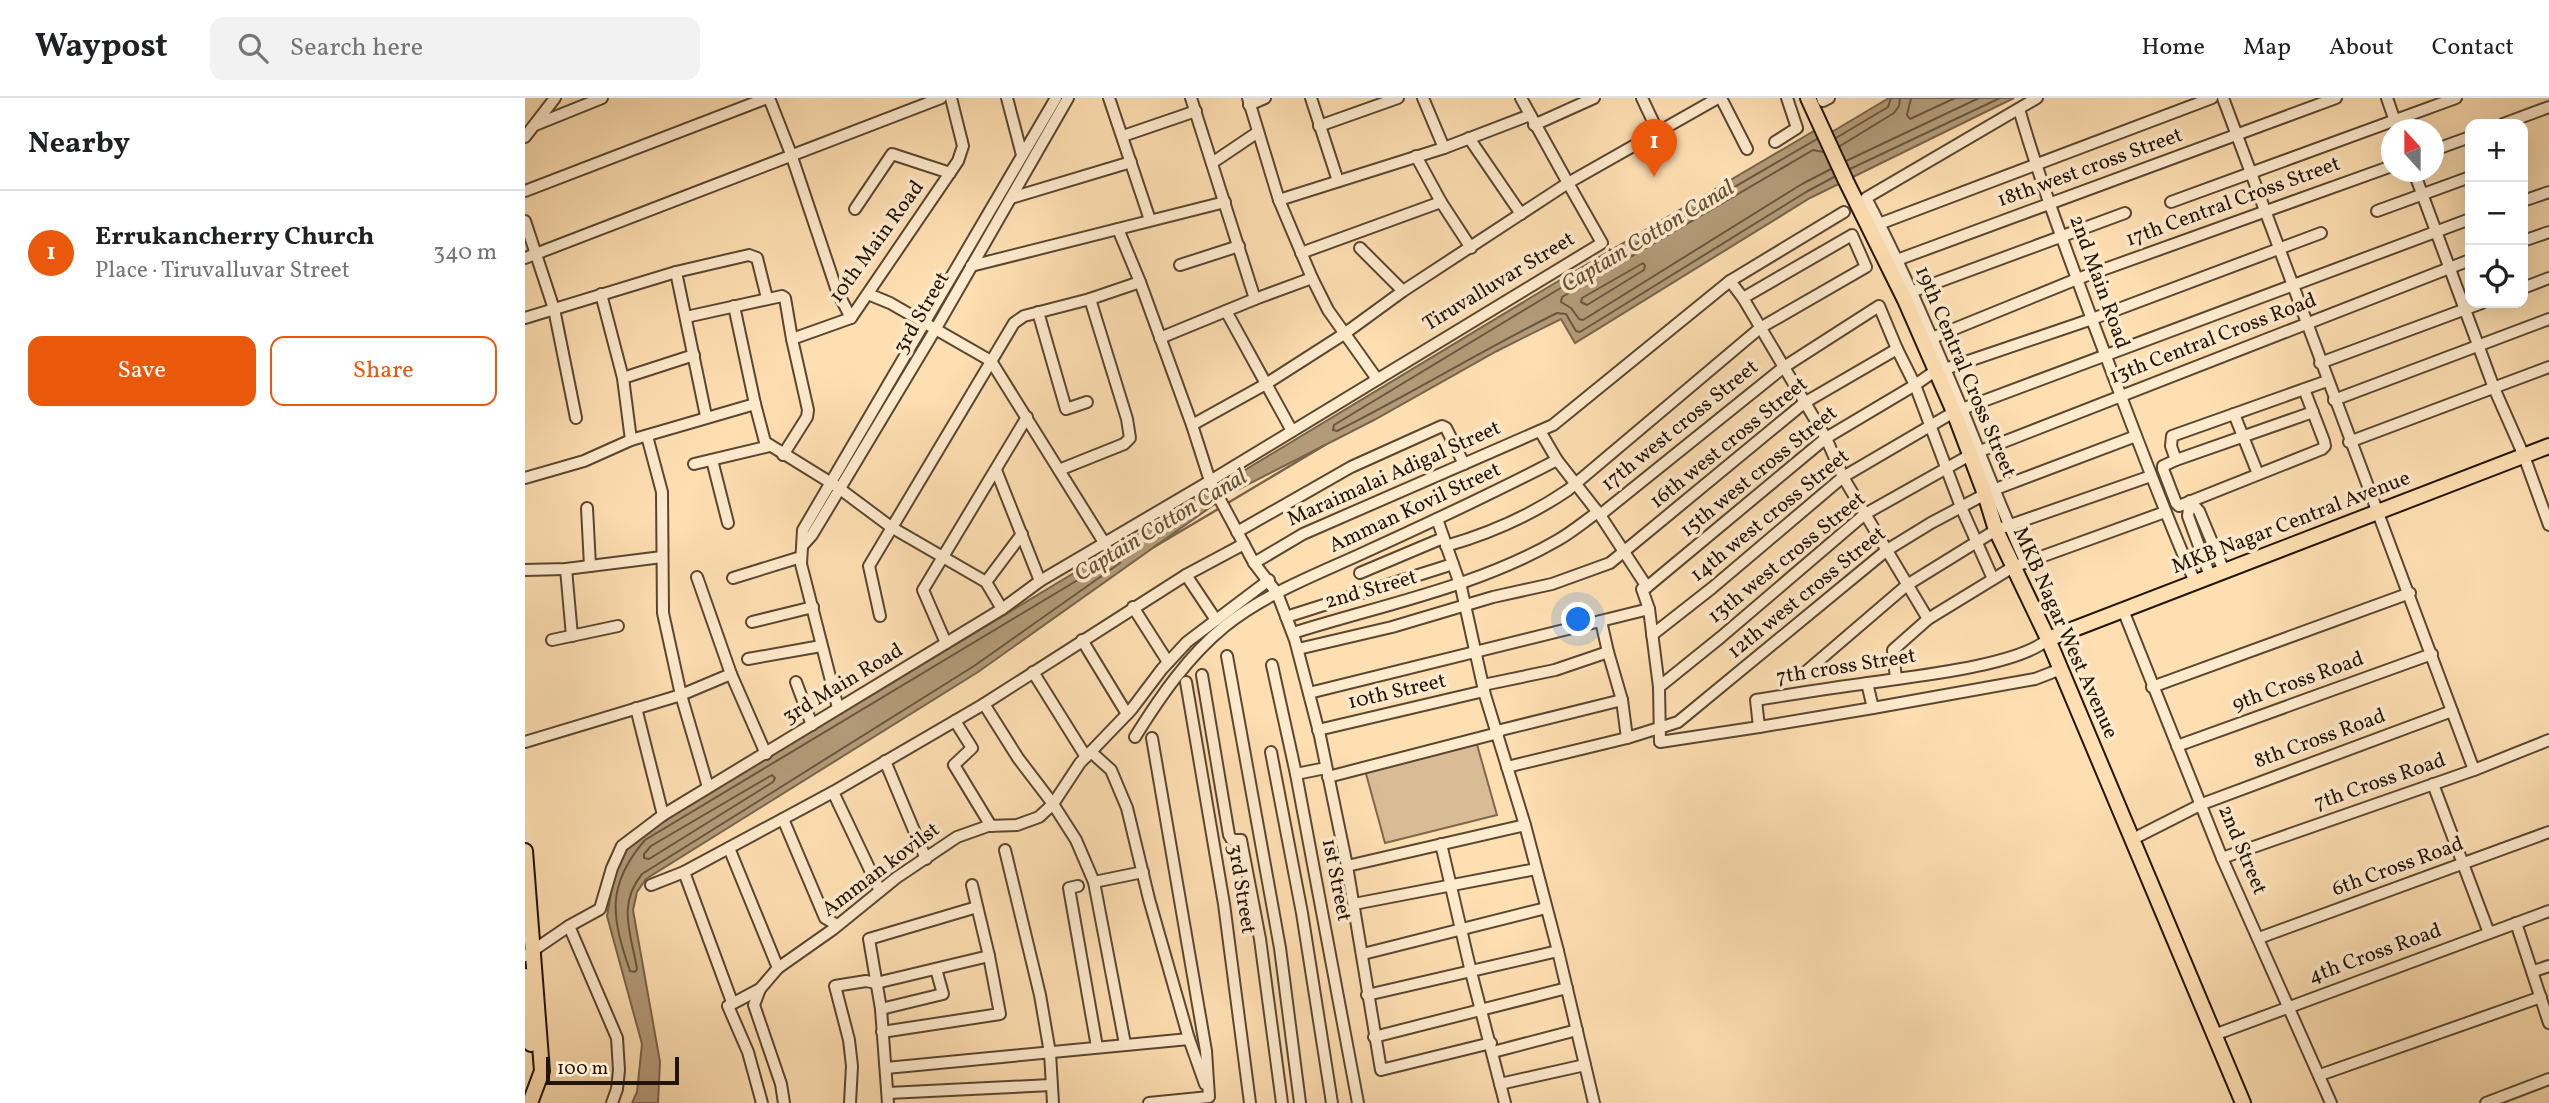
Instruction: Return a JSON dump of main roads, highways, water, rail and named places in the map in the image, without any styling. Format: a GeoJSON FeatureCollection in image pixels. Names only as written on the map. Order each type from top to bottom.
{"type":"FeatureCollection","features":[{"type":"Feature","properties":{"kind":"main road","name":"MKB Nagar West Avenue"},"geometry":{"type":"LineString","coordinates":[[1808,98],[1958,411],[2002,528],[2243,1103]]}},
{"type":"Feature","properties":{"kind":"main road","name":"MKB Nagar Central Avenue"},"geometry":{"type":"LineString","coordinates":[[2048,639],[2549,446]]}},
{"type":"Feature","properties":{"kind":"main road"},"geometry":{"type":"LineString","coordinates":[[525,851],[532,1069],[537,1080],[527,1103]]}},
{"type":"Feature","properties":{"kind":"water"},"geometry":{"type":"Polygon","coordinates":[[[1889,98],[2014,98],[1810,198],[1575,343],[1561,319],[1497,351],[1374,420],[1229,494],[978,672],[646,879],[637,892],[633,910],[660,1062],[658,1103],[632,1103],[637,1092],[642,1044],[607,916],[614,876],[622,855],[641,834],[1550,286],[1819,128],[1825,136],[1889,98]]]}},
{"type":"Feature","properties":{"kind":"waterway","name":"Captain Cotton Canal"},"geometry":{"type":"LineString","coordinates":[[1226,504],[1325,445]]}},
{"type":"Feature","properties":{"kind":"waterway","name":"Captain Cotton Canal"},"geometry":{"type":"LineString","coordinates":[[1154,547],[1220,508]]}},
{"type":"Feature","properties":{"kind":"place","name":"Errukancherry Church"},"geometry":{"type":"Point","coordinates":[1654,177]}}]}
